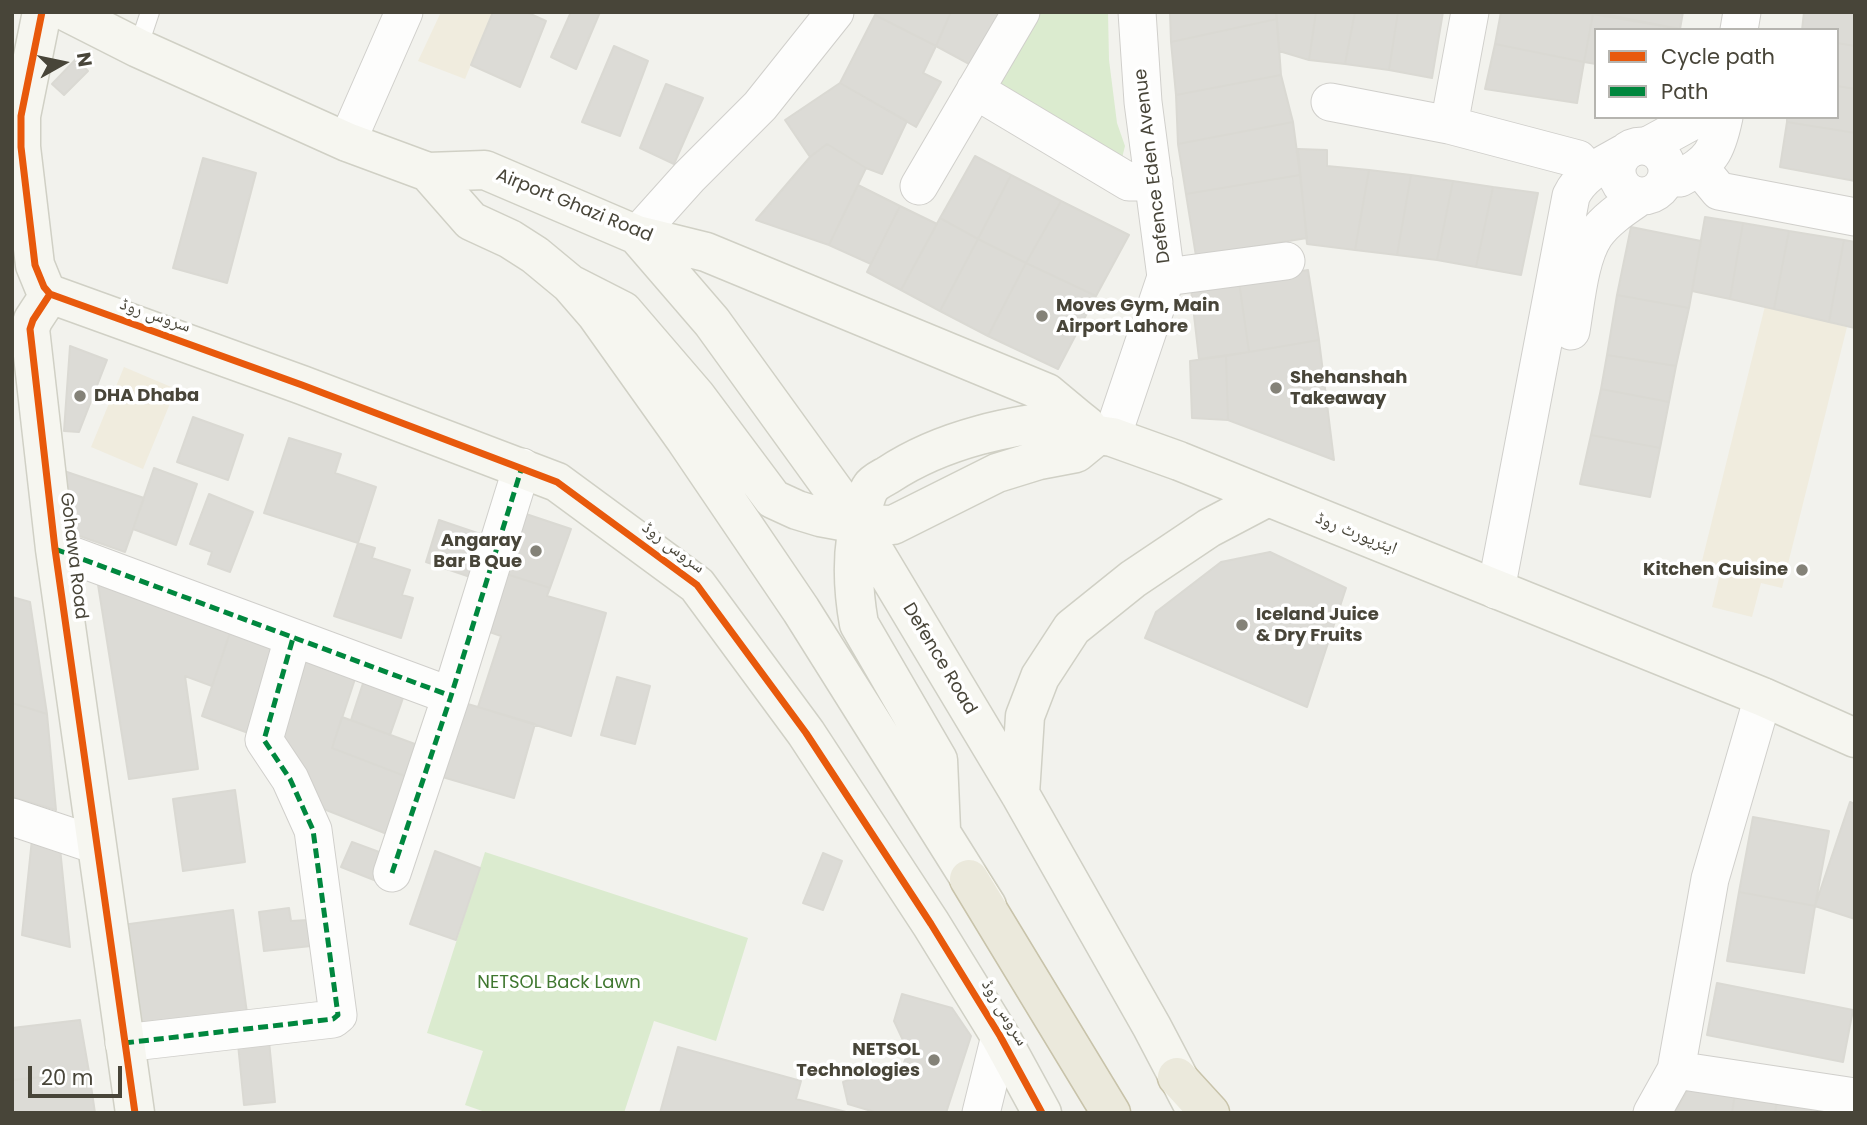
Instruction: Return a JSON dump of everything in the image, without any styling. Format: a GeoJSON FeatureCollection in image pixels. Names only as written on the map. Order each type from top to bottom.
{"type":"FeatureCollection","features":[{"type":"Feature","properties":{"kind":"highway"},"geometry":{"type":"LineString","coordinates":[[969,879],[1111,1113]]}},
{"type":"Feature","properties":{"kind":"highway"},"geometry":{"type":"LineString","coordinates":[[1177,1077],[1210,1113]]}},
{"type":"Feature","properties":{"kind":"main road"},"geometry":{"type":"LineString","coordinates":[[42,12],[21,116],[21,147],[35,265],[50,295]]}},
{"type":"Feature","properties":{"kind":"main road","name":"Airport Ghazi Road"},"geometry":{"type":"LineString","coordinates":[[67,12],[138,48],[347,142],[428,172],[485,170],[637,235],[706,252],[1047,393],[1096,430]]}},
{"type":"Feature","properties":{"kind":"main road"},"geometry":{"type":"LineString","coordinates":[[428,172],[471,221],[510,239],[535,255],[570,284],[596,314],[801,610],[969,879],[1130,1113]]}},
{"type":"Feature","properties":{"kind":"main road","name":"Defence Road"},"geometry":{"type":"LineString","coordinates":[[637,235],[712,322],[858,524],[1020,794],[1152,1027],[1196,1113]]}},
{"type":"Feature","properties":{"kind":"main road"},"geometry":{"type":"LineString","coordinates":[[570,284],[623,311],[696,396],[773,499],[820,517],[858,524]]}},
{"type":"Feature","properties":{"kind":"main road","name":"سروس روڈ"},"geometry":{"type":"LineString","coordinates":[[50,295],[315,390],[557,482],[697,585],[806,733],[931,924],[1000,1036],[1042,1113]]}},
{"type":"Feature","properties":{"kind":"main road","name":"Gohawa Road"},"geometry":{"type":"LineString","coordinates":[[50,295],[30,329],[55,550],[135,1113]]}},
{"type":"Feature","properties":{"kind":"main road"},"geometry":{"type":"LineString","coordinates":[[941,832],[938,760],[859,624],[854,568],[858,524],[871,486],[906,463],[958,442],[1009,427],[1096,430]]}},
{"type":"Feature","properties":{"kind":"main road","name":"ایئرپورٹ روڈ"},"geometry":{"type":"LineString","coordinates":[[1096,430],[1763,697],[1855,738]]}},
{"type":"Feature","properties":{"kind":"main road"},"geometry":{"type":"LineString","coordinates":[[1020,794],[1025,716],[1040,677],[1072,628],[1133,579],[1209,528],[1266,498]]}},
{"type":"Feature","properties":{"kind":"street"},"geometry":{"type":"LineString","coordinates":[[347,142],[404,12]]}},
{"type":"Feature","properties":{"kind":"street"},"geometry":{"type":"LineString","coordinates":[[637,235],[689,177],[760,106],[835,12]]}},
{"type":"Feature","properties":{"kind":"street"},"geometry":{"type":"LineString","coordinates":[[919,186],[1021,12]]}},
{"type":"Feature","properties":{"kind":"street","name":"Defence Eden Avenue"},"geometry":{"type":"LineString","coordinates":[[1096,430],[1166,277],[1143,102],[1137,12]]}},
{"type":"Feature","properties":{"kind":"street"},"geometry":{"type":"LineString","coordinates":[[1449,125],[1470,12]]}},
{"type":"Feature","properties":{"kind":"street"},"geometry":{"type":"LineString","coordinates":[[975,90],[1129,182],[1154,182]]}},
{"type":"Feature","properties":{"kind":"street"},"geometry":{"type":"LineString","coordinates":[[1330,102],[1449,125],[1578,159],[1589,172]]}},
{"type":"Feature","properties":{"kind":"street"},"geometry":{"type":"LineString","coordinates":[[1507,595],[1571,196],[1577,184],[1589,172],[1696,119]]}},
{"type":"Feature","properties":{"kind":"street"},"geometry":{"type":"LineString","coordinates":[[1507,595],[1587,251],[1595,234],[1602,227],[1651,191],[1700,168],[1709,160],[1723,119]]}},
{"type":"Feature","properties":{"kind":"street"},"geometry":{"type":"LineString","coordinates":[[1635,150],[1617,166],[1618,180],[1627,192],[1651,191]]}},
{"type":"Feature","properties":{"kind":"street"},"geometry":{"type":"LineString","coordinates":[[1700,168],[1719,191],[1855,217]]}},
{"type":"Feature","properties":{"kind":"street"},"geometry":{"type":"LineString","coordinates":[[1166,277],[1286,261]]}},
{"type":"Feature","properties":{"kind":"street"},"geometry":{"type":"LineString","coordinates":[[392,873],[451,696],[522,467]]}},
{"type":"Feature","properties":{"kind":"street"},"geometry":{"type":"LineString","coordinates":[[55,550],[451,696]]}},
{"type":"Feature","properties":{"kind":"street"},"geometry":{"type":"LineString","coordinates":[[124,1043],[333,1019],[338,1015],[313,830],[290,779],[264,740],[293,638]]}},
{"type":"Feature","properties":{"kind":"street"},"geometry":{"type":"LineString","coordinates":[[1652,1113],[1676,1070],[1710,879],[1763,697]]}},
{"type":"Feature","properties":{"kind":"street"},"geometry":{"type":"LineString","coordinates":[[12,817],[96,845]]}},
{"type":"Feature","properties":{"kind":"street"},"geometry":{"type":"LineString","coordinates":[[981,1113],[1000,1036]]}},
{"type":"Feature","properties":{"kind":"street"},"geometry":{"type":"LineString","coordinates":[[1676,1070],[1855,1097]]}},
{"type":"Feature","properties":{"kind":"lane"},"geometry":{"type":"LineString","coordinates":[[138,48],[150,12]]}},
{"type":"Feature","properties":{"kind":"shaded area"},"geometry":{"type":"Polygon","coordinates":[[[441,12],[493,12],[465,79],[418,61],[441,12]]]}},
{"type":"Feature","properties":{"kind":"shaded area"},"geometry":{"type":"Polygon","coordinates":[[[1765,306],[1847,327],[1782,588],[1761,583],[1752,617],[1712,607],[1721,570],[1701,565],[1765,306]]]}},
{"type":"Feature","properties":{"kind":"shaded area"},"geometry":{"type":"Polygon","coordinates":[[[124,367],[176,389],[143,469],[91,447],[124,367]]]}},
{"type":"Feature","properties":{"kind":"green space"},"geometry":{"type":"Polygon","coordinates":[[[1033,12],[1108,12],[1109,60],[1117,123],[1125,146],[1122,158],[993,88],[1033,12]]]}},
{"type":"Feature","properties":{"kind":"green space","name":"NETSOL Back Lawn"},"geometry":{"type":"Polygon","coordinates":[[[485,852],[748,938],[716,1041],[654,1021],[624,1113],[488,1113],[465,1105],[483,1051],[427,1033],[485,852]]]}},
{"type":"Feature","properties":{"kind":"building"},"geometry":{"type":"Polygon","coordinates":[[[493,12],[526,12],[546,21],[520,87],[471,65],[493,12]]]}},
{"type":"Feature","properties":{"kind":"building"},"geometry":{"type":"Polygon","coordinates":[[[571,12],[600,12],[576,69],[551,57],[571,12]]]}},
{"type":"Feature","properties":{"kind":"building"},"geometry":{"type":"Polygon","coordinates":[[[877,12],[951,12],[936,46],[875,15],[877,12]]]}},
{"type":"Feature","properties":{"kind":"building"},"geometry":{"type":"Polygon","coordinates":[[[951,12],[998,12],[1010,19],[984,72],[936,46],[951,12]]]}},
{"type":"Feature","properties":{"kind":"building"},"geometry":{"type":"Polygon","coordinates":[[[1170,12],[1276,12],[1277,19],[1171,42],[1170,12]]]}},
{"type":"Feature","properties":{"kind":"building"},"geometry":{"type":"Polygon","coordinates":[[[1276,12],[1316,12],[1309,60],[1279,51],[1276,12]]]}},
{"type":"Feature","properties":{"kind":"building"},"geometry":{"type":"Polygon","coordinates":[[[1316,12],[1355,12],[1345,64],[1309,60],[1316,12]]]}},
{"type":"Feature","properties":{"kind":"building"},"geometry":{"type":"Polygon","coordinates":[[[1355,12],[1398,12],[1389,70],[1345,64],[1355,12]]]}},
{"type":"Feature","properties":{"kind":"building"},"geometry":{"type":"Polygon","coordinates":[[[1398,12],[1443,12],[1432,78],[1389,70],[1398,12]]]}},
{"type":"Feature","properties":{"kind":"building"},"geometry":{"type":"Polygon","coordinates":[[[1501,12],[1593,14],[1584,62],[1495,44],[1501,12]]]}},
{"type":"Feature","properties":{"kind":"building"},"geometry":{"type":"Polygon","coordinates":[[[1593,12],[1683,12],[1680,28],[1593,12]]]}},
{"type":"Feature","properties":{"kind":"building"},"geometry":{"type":"Polygon","coordinates":[[[1804,12],[1855,12],[1855,46],[1839,43],[1839,28],[1802,28],[1804,12]]]}},
{"type":"Feature","properties":{"kind":"building"},"geometry":{"type":"Polygon","coordinates":[[[1593,14],[1674,28],[1594,28],[1594,64],[1584,62],[1593,14]]]}},
{"type":"Feature","properties":{"kind":"building"},"geometry":{"type":"Polygon","coordinates":[[[875,15],[936,46],[923,73],[941,82],[916,127],[840,83],[875,15]]]}},
{"type":"Feature","properties":{"kind":"building"},"geometry":{"type":"Polygon","coordinates":[[[1277,19],[1281,75],[1176,95],[1171,42],[1277,19]]]}},
{"type":"Feature","properties":{"kind":"building"},"geometry":{"type":"Polygon","coordinates":[[[1839,43],[1855,46],[1855,89],[1839,86],[1839,43]]]}},
{"type":"Feature","properties":{"kind":"building"},"geometry":{"type":"Polygon","coordinates":[[[1495,44],[1584,62],[1577,103],[1485,89],[1495,44]]]}},
{"type":"Feature","properties":{"kind":"building"},"geometry":{"type":"Polygon","coordinates":[[[614,46],[648,61],[620,136],[582,122],[614,46]]]}},
{"type":"Feature","properties":{"kind":"building"},"geometry":{"type":"Polygon","coordinates":[[[76,59],[88,71],[64,95],[52,84],[76,59]]]}},
{"type":"Feature","properties":{"kind":"building"},"geometry":{"type":"Polygon","coordinates":[[[1281,75],[1293,122],[1178,144],[1176,95],[1281,75]]]}},
{"type":"Feature","properties":{"kind":"building"},"geometry":{"type":"Polygon","coordinates":[[[840,83],[907,121],[882,174],[866,168],[827,144],[810,157],[785,120],[840,83]]]}},
{"type":"Feature","properties":{"kind":"building"},"geometry":{"type":"Polygon","coordinates":[[[666,84],[703,98],[674,164],[640,148],[666,84]]]}},
{"type":"Feature","properties":{"kind":"building"},"geometry":{"type":"Polygon","coordinates":[[[1839,86],[1855,89],[1855,133],[1787,122],[1787,119],[1839,119],[1839,86]]]}},
{"type":"Feature","properties":{"kind":"building"},"geometry":{"type":"Polygon","coordinates":[[[1293,122],[1300,175],[1186,194],[1178,144],[1293,122]]]}},
{"type":"Feature","properties":{"kind":"building"},"geometry":{"type":"Polygon","coordinates":[[[1787,122],[1855,133],[1855,181],[1780,167],[1787,122]]]}},
{"type":"Feature","properties":{"kind":"building"},"geometry":{"type":"Polygon","coordinates":[[[827,144],[866,168],[829,245],[756,220],[810,157],[827,144]]]}},
{"type":"Feature","properties":{"kind":"building"},"geometry":{"type":"Polygon","coordinates":[[[1298,149],[1327,150],[1327,166],[1369,170],[1355,250],[1307,244],[1298,149]]]}},
{"type":"Feature","properties":{"kind":"building"},"geometry":{"type":"Polygon","coordinates":[[[975,156],[1011,175],[978,239],[940,218],[975,156]]]}},
{"type":"Feature","properties":{"kind":"building"},"geometry":{"type":"Polygon","coordinates":[[[203,158],[256,173],[227,283],[173,268],[203,158]]]}},
{"type":"Feature","properties":{"kind":"building"},"geometry":{"type":"Polygon","coordinates":[[[1369,170],[1411,175],[1397,255],[1355,250],[1369,170]]]}},
{"type":"Feature","properties":{"kind":"building"},"geometry":{"type":"Polygon","coordinates":[[[1011,175],[1061,201],[1026,263],[978,239],[1011,175]]]}},
{"type":"Feature","properties":{"kind":"building"},"geometry":{"type":"Polygon","coordinates":[[[1300,175],[1307,238],[1196,256],[1186,194],[1300,175]]]}},
{"type":"Feature","properties":{"kind":"building"},"geometry":{"type":"Polygon","coordinates":[[[1411,175],[1453,181],[1437,260],[1397,255],[1411,175]]]}},
{"type":"Feature","properties":{"kind":"building"},"geometry":{"type":"Polygon","coordinates":[[[1453,181],[1493,187],[1476,267],[1437,260],[1453,181]]]}},
{"type":"Feature","properties":{"kind":"building"},"geometry":{"type":"Polygon","coordinates":[[[858,185],[900,206],[871,264],[829,245],[858,185]]]}},
{"type":"Feature","properties":{"kind":"building"},"geometry":{"type":"Polygon","coordinates":[[[1493,187],[1538,193],[1521,275],[1476,267],[1493,187]]]}},
{"type":"Feature","properties":{"kind":"building"},"geometry":{"type":"Polygon","coordinates":[[[1061,201],[1129,235],[1096,296],[1026,263],[1061,201]]]}},
{"type":"Feature","properties":{"kind":"building"},"geometry":{"type":"Polygon","coordinates":[[[900,206],[937,224],[901,290],[867,272],[900,206]]]}},
{"type":"Feature","properties":{"kind":"building"},"geometry":{"type":"Polygon","coordinates":[[[1705,217],[1743,223],[1730,299],[1692,291],[1705,217]]]}},
{"type":"Feature","properties":{"kind":"building"},"geometry":{"type":"Polygon","coordinates":[[[940,218],[978,239],[940,311],[901,290],[940,218]]]}},
{"type":"Feature","properties":{"kind":"building"},"geometry":{"type":"Polygon","coordinates":[[[1743,223],[1789,231],[1774,309],[1730,299],[1743,223]]]}},
{"type":"Feature","properties":{"kind":"building"},"geometry":{"type":"Polygon","coordinates":[[[1631,227],[1701,241],[1689,308],[1617,295],[1631,227]]]}},
{"type":"Feature","properties":{"kind":"building"},"geometry":{"type":"Polygon","coordinates":[[[1789,231],[1844,240],[1829,322],[1774,309],[1789,231]]]}},
{"type":"Feature","properties":{"kind":"building"},"geometry":{"type":"Polygon","coordinates":[[[978,239],[1026,263],[988,336],[940,311],[978,239]]]}},
{"type":"Feature","properties":{"kind":"building"},"geometry":{"type":"Polygon","coordinates":[[[1844,240],[1855,242],[1855,328],[1829,322],[1844,240]]]}},
{"type":"Feature","properties":{"kind":"building","name":"Moves Gym, Main Airport Lahore"},"geometry":{"type":"Polygon","coordinates":[[[1026,263],[1096,296],[1058,369],[988,336],[1026,263]]]}},
{"type":"Feature","properties":{"kind":"building"},"geometry":{"type":"Polygon","coordinates":[[[1308,270],[1319,340],[1249,352],[1239,282],[1308,270]]]}},
{"type":"Feature","properties":{"kind":"building"},"geometry":{"type":"Polygon","coordinates":[[[1239,282],[1249,352],[1199,359],[1191,289],[1239,282]]]}},
{"type":"Feature","properties":{"kind":"building"},"geometry":{"type":"Polygon","coordinates":[[[1617,295],[1689,308],[1676,366],[1607,355],[1617,295]]]}},
{"type":"Feature","properties":{"kind":"building","name":"Shehanshah Takeaway"},"geometry":{"type":"Polygon","coordinates":[[[1319,340],[1334,460],[1228,420],[1226,356],[1319,340]]]}},
{"type":"Feature","properties":{"kind":"building","name":"DHA Dhaba"},"geometry":{"type":"Polygon","coordinates":[[[70,346],[107,360],[79,432],[64,431],[70,346]]]}},
{"type":"Feature","properties":{"kind":"building"},"geometry":{"type":"Polygon","coordinates":[[[1607,355],[1676,366],[1669,402],[1601,389],[1607,355]]]}},
{"type":"Feature","properties":{"kind":"building"},"geometry":{"type":"Polygon","coordinates":[[[1226,356],[1228,420],[1192,418],[1190,361],[1226,356]]]}},
{"type":"Feature","properties":{"kind":"building"},"geometry":{"type":"Polygon","coordinates":[[[1601,389],[1669,402],[1660,448],[1591,435],[1601,389]]]}},
{"type":"Feature","properties":{"kind":"building"},"geometry":{"type":"Polygon","coordinates":[[[193,417],[243,435],[228,480],[177,462],[193,417]]]}},
{"type":"Feature","properties":{"kind":"building"},"geometry":{"type":"Polygon","coordinates":[[[1591,435],[1660,448],[1650,497],[1580,484],[1591,435]]]}},
{"type":"Feature","properties":{"kind":"building"},"geometry":{"type":"Polygon","coordinates":[[[289,438],[341,454],[335,473],[376,487],[358,543],[264,513],[289,438]]]}},
{"type":"Feature","properties":{"kind":"building"},"geometry":{"type":"Polygon","coordinates":[[[154,468],[197,484],[176,545],[133,529],[154,468]]]}},
{"type":"Feature","properties":{"kind":"building"},"geometry":{"type":"Polygon","coordinates":[[[61,470],[144,498],[125,552],[68,532],[61,470]]]}},
{"type":"Feature","properties":{"kind":"building"},"geometry":{"type":"Polygon","coordinates":[[[209,494],[253,512],[230,572],[208,564],[212,552],[190,544],[209,494]]]}},
{"type":"Feature","properties":{"kind":"building","name":"Angaray Bar B Que"},"geometry":{"type":"Polygon","coordinates":[[[520,512],[571,529],[550,588],[503,573],[520,512]]]}},
{"type":"Feature","properties":{"kind":"building"},"geometry":{"type":"Polygon","coordinates":[[[439,520],[495,539],[482,581],[426,562],[439,520]]]}},
{"type":"Feature","properties":{"kind":"building"},"geometry":{"type":"Polygon","coordinates":[[[358,543],[375,548],[372,558],[410,570],[402,595],[413,598],[401,638],[334,616],[358,543]]]}},
{"type":"Feature","properties":{"kind":"building","name":"Iceland Juice & Dry Fruits"},"geometry":{"type":"Polygon","coordinates":[[[1270,552],[1346,588],[1307,707],[1145,638],[1156,612],[1221,562],[1270,552]]]}},
{"type":"Feature","properties":{"kind":"building"},"geometry":{"type":"Polygon","coordinates":[[[96,572],[235,618],[212,686],[185,676],[198,769],[129,779],[96,572]]]}},
{"type":"Feature","properties":{"kind":"building"},"geometry":{"type":"Polygon","coordinates":[[[503,573],[550,588],[547,596],[606,613],[571,736],[478,707],[501,636],[484,630],[503,573]]]}},
{"type":"Feature","properties":{"kind":"building"},"geometry":{"type":"Polygon","coordinates":[[[12,597],[30,602],[47,714],[12,703],[12,597]]]}},
{"type":"Feature","properties":{"kind":"building"},"geometry":{"type":"Polygon","coordinates":[[[235,618],[285,636],[251,734],[202,716],[235,618]]]}},
{"type":"Feature","properties":{"kind":"building"},"geometry":{"type":"Polygon","coordinates":[[[306,660],[357,673],[332,748],[410,778],[387,834],[311,804],[278,747],[306,660]]]}},
{"type":"Feature","properties":{"kind":"building"},"geometry":{"type":"Polygon","coordinates":[[[368,668],[409,681],[390,735],[351,720],[368,668]]]}},
{"type":"Feature","properties":{"kind":"building"},"geometry":{"type":"Polygon","coordinates":[[[617,677],[650,686],[635,744],[601,735],[617,677]]]}},
{"type":"Feature","properties":{"kind":"building"},"geometry":{"type":"Polygon","coordinates":[[[461,702],[535,724],[514,798],[439,776],[461,702]]]}},
{"type":"Feature","properties":{"kind":"building"},"geometry":{"type":"Polygon","coordinates":[[[12,703],[47,714],[56,810],[12,797],[12,703]]]}},
{"type":"Feature","properties":{"kind":"building"},"geometry":{"type":"Polygon","coordinates":[[[342,717],[423,747],[410,778],[332,748],[342,717]]]}},
{"type":"Feature","properties":{"kind":"building"},"geometry":{"type":"Polygon","coordinates":[[[235,790],[245,862],[183,871],[173,799],[235,790]]]}},
{"type":"Feature","properties":{"kind":"building"},"geometry":{"type":"Polygon","coordinates":[[[1850,802],[1855,804],[1855,919],[1815,906],[1850,802]]]}},
{"type":"Feature","properties":{"kind":"building"},"geometry":{"type":"Polygon","coordinates":[[[1753,817],[1829,831],[1815,906],[1739,892],[1753,817]]]}},
{"type":"Feature","properties":{"kind":"building"},"geometry":{"type":"Polygon","coordinates":[[[32,839],[60,848],[70,947],[22,935],[32,839]]]}},
{"type":"Feature","properties":{"kind":"building"},"geometry":{"type":"Polygon","coordinates":[[[352,842],[390,856],[379,882],[341,867],[352,842]]]}},
{"type":"Feature","properties":{"kind":"building"},"geometry":{"type":"Polygon","coordinates":[[[435,851],[480,868],[456,940],[410,924],[435,851]]]}},
{"type":"Feature","properties":{"kind":"building"},"geometry":{"type":"Polygon","coordinates":[[[823,853],[842,861],[823,910],[803,903],[823,853]]]}},
{"type":"Feature","properties":{"kind":"building"},"geometry":{"type":"Polygon","coordinates":[[[1739,892],[1815,906],[1804,973],[1727,961],[1739,892]]]}},
{"type":"Feature","properties":{"kind":"building"},"geometry":{"type":"Polygon","coordinates":[[[289,908],[291,921],[308,920],[311,946],[264,951],[259,912],[289,908]]]}},
{"type":"Feature","properties":{"kind":"building"},"geometry":{"type":"Polygon","coordinates":[[[233,910],[247,1013],[137,1029],[122,925],[233,910]]]}},
{"type":"Feature","properties":{"kind":"building"},"geometry":{"type":"Polygon","coordinates":[[[1717,983],[1853,1010],[1843,1062],[1707,1035],[1717,983]]]}},
{"type":"Feature","properties":{"kind":"building","name":"NETSOL Technologies"},"geometry":{"type":"Polygon","coordinates":[[[902,994],[952,1008],[971,1036],[946,1113],[878,1113],[848,1104],[843,1082],[878,1070],[899,1077],[908,1051],[894,1021],[902,994]]]}},
{"type":"Feature","properties":{"kind":"building"},"geometry":{"type":"Polygon","coordinates":[[[80,1020],[89,1072],[12,1080],[12,1028],[80,1020]]]}},
{"type":"Feature","properties":{"kind":"building"},"geometry":{"type":"Polygon","coordinates":[[[269,1041],[275,1102],[244,1105],[238,1044],[269,1041]]]}},
{"type":"Feature","properties":{"kind":"building","name":"NETSOL Technologies"},"geometry":{"type":"Polygon","coordinates":[[[678,1047],[801,1081],[796,1099],[850,1113],[660,1113],[678,1047]]]}},
{"type":"Feature","properties":{"kind":"building"},"geometry":{"type":"Polygon","coordinates":[[[89,1072],[95,1113],[12,1113],[12,1080],[89,1072]]]}},
{"type":"Feature","properties":{"kind":"building"},"geometry":{"type":"Polygon","coordinates":[[[1697,1074],[1737,1081],[1732,1113],[1674,1113],[1697,1074]]]}},
{"type":"Feature","properties":{"kind":"building"},"geometry":{"type":"Polygon","coordinates":[[[1737,1081],[1779,1088],[1775,1113],[1732,1113],[1737,1081]]]}},
{"type":"Feature","properties":{"kind":"building"},"geometry":{"type":"Polygon","coordinates":[[[1779,1088],[1854,1113],[1775,1113],[1779,1088]]]}},
{"type":"Feature","properties":{"kind":"marked path"},"geometry":{"type":"LineString","coordinates":[[392,873],[451,696],[522,467]]}},
{"type":"Feature","properties":{"kind":"marked path"},"geometry":{"type":"LineString","coordinates":[[55,549],[451,696]]}},
{"type":"Feature","properties":{"kind":"marked path"},"geometry":{"type":"LineString","coordinates":[[124,1043],[333,1019],[338,1015],[313,830],[290,779],[264,740],[293,638]]}},
{"type":"Feature","properties":{"kind":"cycle path"},"geometry":{"type":"LineString","coordinates":[[42,12],[21,116],[21,147],[35,265],[44,287],[50,294],[30,329],[55,549],[135,1113]]}},
{"type":"Feature","properties":{"kind":"cycle path"},"geometry":{"type":"LineString","coordinates":[[50,294],[302,385],[557,482],[697,585],[806,733],[931,924],[1000,1036],[1042,1113]]}},
{"type":"Feature","properties":{"kind":"place","name":"Moves Gym, Main Airport Lahore"},"geometry":{"type":"Point","coordinates":[1042,316]}},
{"type":"Feature","properties":{"kind":"place","name":"Shehanshah Takeaway"},"geometry":{"type":"Point","coordinates":[1276,388]}},
{"type":"Feature","properties":{"kind":"place","name":"DHA Dhaba"},"geometry":{"type":"Point","coordinates":[80,396]}},
{"type":"Feature","properties":{"kind":"place","name":"Angaray Bar B Que"},"geometry":{"type":"Point","coordinates":[536,551]}},
{"type":"Feature","properties":{"kind":"place","name":"Kitchen Cuisine"},"geometry":{"type":"Point","coordinates":[1802,570]}},
{"type":"Feature","properties":{"kind":"place","name":"Iceland Juice & Dry Fruits"},"geometry":{"type":"Point","coordinates":[1242,625]}},
{"type":"Feature","properties":{"kind":"place","name":"NETSOL Technologies"},"geometry":{"type":"Point","coordinates":[934,1060]}}]}
